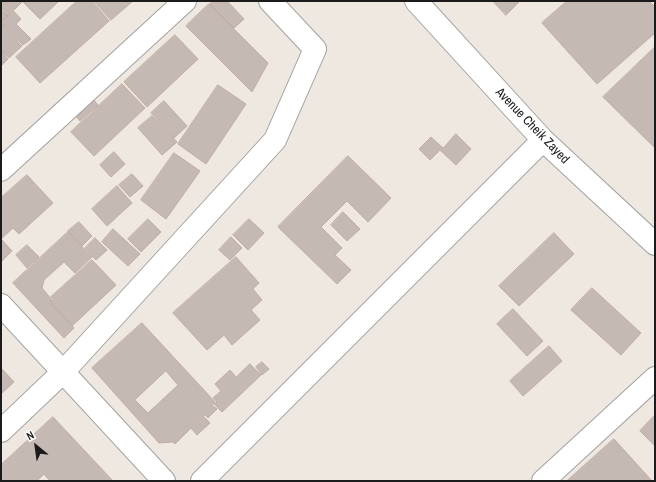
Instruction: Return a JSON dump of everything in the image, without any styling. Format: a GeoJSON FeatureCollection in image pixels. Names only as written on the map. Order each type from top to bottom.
{"type":"FeatureCollection","features":[{"type":"Feature","properties":{"kind":"street"},"geometry":{"type":"LineString","coordinates":[[1,170],[185,1]]}},
{"type":"Feature","properties":{"kind":"street"},"geometry":{"type":"LineString","coordinates":[[1,431],[63,372],[275,140],[315,49],[270,1]]}},
{"type":"Feature","properties":{"kind":"street","name":"Avenue Cheik Zayed"},"geometry":{"type":"LineString","coordinates":[[416,1],[543,140],[655,244]]}},
{"type":"Feature","properties":{"kind":"street"},"geometry":{"type":"LineString","coordinates":[[202,481],[543,140]]}},
{"type":"Feature","properties":{"kind":"street"},"geometry":{"type":"LineString","coordinates":[[1,305],[164,481]]}},
{"type":"Feature","properties":{"kind":"street"},"geometry":{"type":"LineString","coordinates":[[543,481],[655,378]]}},
{"type":"Feature","properties":{"kind":"building"},"geometry":{"type":"Polygon","coordinates":[[[1,1],[4,1],[21,19],[16,24],[31,39],[23,45],[1,22],[8,16],[1,8],[1,1]]]}},
{"type":"Feature","properties":{"kind":"building"},"geometry":{"type":"Polygon","coordinates":[[[5,1],[23,1],[14,10],[5,1]]]}},
{"type":"Feature","properties":{"kind":"building"},"geometry":{"type":"Polygon","coordinates":[[[59,1],[40,19],[23,2],[59,1]]]}},
{"type":"Feature","properties":{"kind":"building"},"geometry":{"type":"Polygon","coordinates":[[[77,1],[92,1],[109,21],[40,83],[16,57],[77,1]]]}},
{"type":"Feature","properties":{"kind":"building"},"geometry":{"type":"Polygon","coordinates":[[[94,1],[133,1],[111,20],[94,1]]]}},
{"type":"Feature","properties":{"kind":"building"},"geometry":{"type":"Polygon","coordinates":[[[213,1],[227,1],[244,19],[234,28],[210,4],[213,1]]]}},
{"type":"Feature","properties":{"kind":"building"},"geometry":{"type":"Polygon","coordinates":[[[493,1],[520,1],[506,15],[493,1]]]}},
{"type":"Feature","properties":{"kind":"building"},"geometry":{"type":"Polygon","coordinates":[[[567,1],[649,1],[655,7],[655,33],[597,84],[542,23],[567,1]]]}},
{"type":"Feature","properties":{"kind":"building"},"geometry":{"type":"Polygon","coordinates":[[[209,4],[268,63],[252,92],[186,26],[209,4]]]}},
{"type":"Feature","properties":{"kind":"building"},"geometry":{"type":"Polygon","coordinates":[[[1,10],[7,16],[1,22],[1,10]]]}},
{"type":"Feature","properties":{"kind":"building"},"geometry":{"type":"Polygon","coordinates":[[[1,23],[22,46],[9,58],[1,50],[1,23]]]}},
{"type":"Feature","properties":{"kind":"building"},"geometry":{"type":"Polygon","coordinates":[[[175,35],[198,59],[147,107],[124,82],[175,35]]]}},
{"type":"Feature","properties":{"kind":"building"},"geometry":{"type":"Polygon","coordinates":[[[655,47],[655,148],[603,97],[655,47]]]}},
{"type":"Feature","properties":{"kind":"building"},"geometry":{"type":"Polygon","coordinates":[[[1,51],[8,59],[1,66],[1,51]]]}},
{"type":"Feature","properties":{"kind":"building"},"geometry":{"type":"Polygon","coordinates":[[[122,84],[145,108],[94,156],[71,132],[122,84]]]}},
{"type":"Feature","properties":{"kind":"building"},"geometry":{"type":"Polygon","coordinates":[[[218,85],[246,104],[206,164],[178,144],[218,85]]]}},
{"type":"Feature","properties":{"kind":"building"},"geometry":{"type":"Polygon","coordinates":[[[92,98],[98,105],[80,121],[74,114],[92,98]]]}},
{"type":"Feature","properties":{"kind":"building"},"geometry":{"type":"Polygon","coordinates":[[[164,101],[187,126],[174,138],[151,113],[164,101]]]}},
{"type":"Feature","properties":{"kind":"building"},"geometry":{"type":"Polygon","coordinates":[[[152,116],[177,142],[162,155],[138,128],[152,116]]]}},
{"type":"Feature","properties":{"kind":"building"},"geometry":{"type":"Polygon","coordinates":[[[456,134],[471,149],[456,165],[440,150],[430,160],[419,149],[431,137],[443,148],[456,134]]]}},
{"type":"Feature","properties":{"kind":"building"},"geometry":{"type":"Polygon","coordinates":[[[114,152],[125,164],[111,177],[100,165],[114,152]]]}},
{"type":"Feature","properties":{"kind":"building"},"geometry":{"type":"Polygon","coordinates":[[[174,153],[200,171],[166,219],[141,200],[174,153]]]}},
{"type":"Feature","properties":{"kind":"building"},"geometry":{"type":"Polygon","coordinates":[[[348,156],[391,198],[368,222],[347,201],[321,227],[342,248],[335,255],[351,270],[337,284],[278,227],[348,156]]]}},
{"type":"Feature","properties":{"kind":"building"},"geometry":{"type":"Polygon","coordinates":[[[132,174],[143,186],[130,197],[119,185],[132,174]]]}},
{"type":"Feature","properties":{"kind":"building"},"geometry":{"type":"Polygon","coordinates":[[[27,175],[53,203],[19,234],[13,228],[1,239],[1,198],[27,175]]]}},
{"type":"Feature","properties":{"kind":"building"},"geometry":{"type":"Polygon","coordinates":[[[117,186],[132,203],[107,226],[92,209],[117,186]]]}},
{"type":"Feature","properties":{"kind":"building"},"geometry":{"type":"Polygon","coordinates":[[[343,212],[360,229],[347,241],[331,225],[343,212]]]}},
{"type":"Feature","properties":{"kind":"building"},"geometry":{"type":"Polygon","coordinates":[[[148,219],[161,232],[141,252],[128,239],[148,219]]]}},
{"type":"Feature","properties":{"kind":"building"},"geometry":{"type":"Polygon","coordinates":[[[249,219],[264,233],[248,250],[233,235],[249,219]]]}},
{"type":"Feature","properties":{"kind":"building"},"geometry":{"type":"Polygon","coordinates":[[[79,222],[92,236],[82,246],[68,231],[79,222]]]}},
{"type":"Feature","properties":{"kind":"building"},"geometry":{"type":"Polygon","coordinates":[[[113,229],[140,254],[128,266],[102,242],[113,229]]]}},
{"type":"Feature","properties":{"kind":"building"},"geometry":{"type":"Polygon","coordinates":[[[68,232],[92,257],[75,273],[64,262],[44,280],[42,288],[52,300],[50,302],[74,328],[64,338],[13,283],[68,232]]]}},
{"type":"Feature","properties":{"kind":"building"},"geometry":{"type":"Polygon","coordinates":[[[554,233],[574,254],[519,306],[499,286],[554,233]]]}},
{"type":"Feature","properties":{"kind":"building"},"geometry":{"type":"Polygon","coordinates":[[[231,237],[242,248],[230,260],[219,250],[231,237]]]}},
{"type":"Feature","properties":{"kind":"building"},"geometry":{"type":"Polygon","coordinates":[[[95,238],[107,250],[96,260],[85,248],[95,238]]]}},
{"type":"Feature","properties":{"kind":"building"},"geometry":{"type":"Polygon","coordinates":[[[1,239],[12,251],[1,262],[1,239]]]}},
{"type":"Feature","properties":{"kind":"building"},"geometry":{"type":"Polygon","coordinates":[[[27,245],[39,257],[27,268],[16,255],[27,245]]]}},
{"type":"Feature","properties":{"kind":"building"},"geometry":{"type":"Polygon","coordinates":[[[236,257],[259,283],[253,289],[262,300],[251,310],[260,320],[232,345],[224,335],[207,350],[173,313],[236,257]]]}},
{"type":"Feature","properties":{"kind":"building"},"geometry":{"type":"Polygon","coordinates":[[[92,260],[116,285],[72,326],[50,302],[54,300],[51,297],[92,260]]]}},
{"type":"Feature","properties":{"kind":"building"},"geometry":{"type":"Polygon","coordinates":[[[592,288],[641,333],[621,355],[571,310],[592,288]]]}},
{"type":"Feature","properties":{"kind":"building"},"geometry":{"type":"Polygon","coordinates":[[[513,309],[543,341],[527,356],[497,324],[513,309]]]}},
{"type":"Feature","properties":{"kind":"building"},"geometry":{"type":"Polygon","coordinates":[[[142,323],[215,402],[212,405],[217,409],[208,418],[205,415],[203,416],[210,423],[197,435],[191,428],[175,444],[173,442],[159,443],[92,368],[142,323]],[[166,371],[135,400],[148,413],[178,385],[166,371]]]}},
{"type":"Feature","properties":{"kind":"building"},"geometry":{"type":"Polygon","coordinates":[[[549,346],[562,361],[523,396],[510,381],[549,346]]]}},
{"type":"Feature","properties":{"kind":"building"},"geometry":{"type":"Polygon","coordinates":[[[262,362],[269,369],[262,375],[256,367],[262,362]]]}},
{"type":"Feature","properties":{"kind":"building"},"geometry":{"type":"Polygon","coordinates":[[[250,364],[261,375],[222,412],[214,404],[217,402],[213,398],[221,391],[215,384],[230,370],[236,377],[250,364]]]}},
{"type":"Feature","properties":{"kind":"building"},"geometry":{"type":"Polygon","coordinates":[[[1,368],[14,382],[1,394],[1,368]]]}},
{"type":"Feature","properties":{"kind":"building"},"geometry":{"type":"Polygon","coordinates":[[[655,415],[655,446],[640,431],[655,415]]]}},
{"type":"Feature","properties":{"kind":"building"},"geometry":{"type":"Polygon","coordinates":[[[53,417],[113,481],[50,481],[44,474],[37,481],[1,481],[1,465],[53,417]]]}},
{"type":"Feature","properties":{"kind":"building"},"geometry":{"type":"Polygon","coordinates":[[[614,439],[652,481],[567,481],[614,439]]]}}]}
